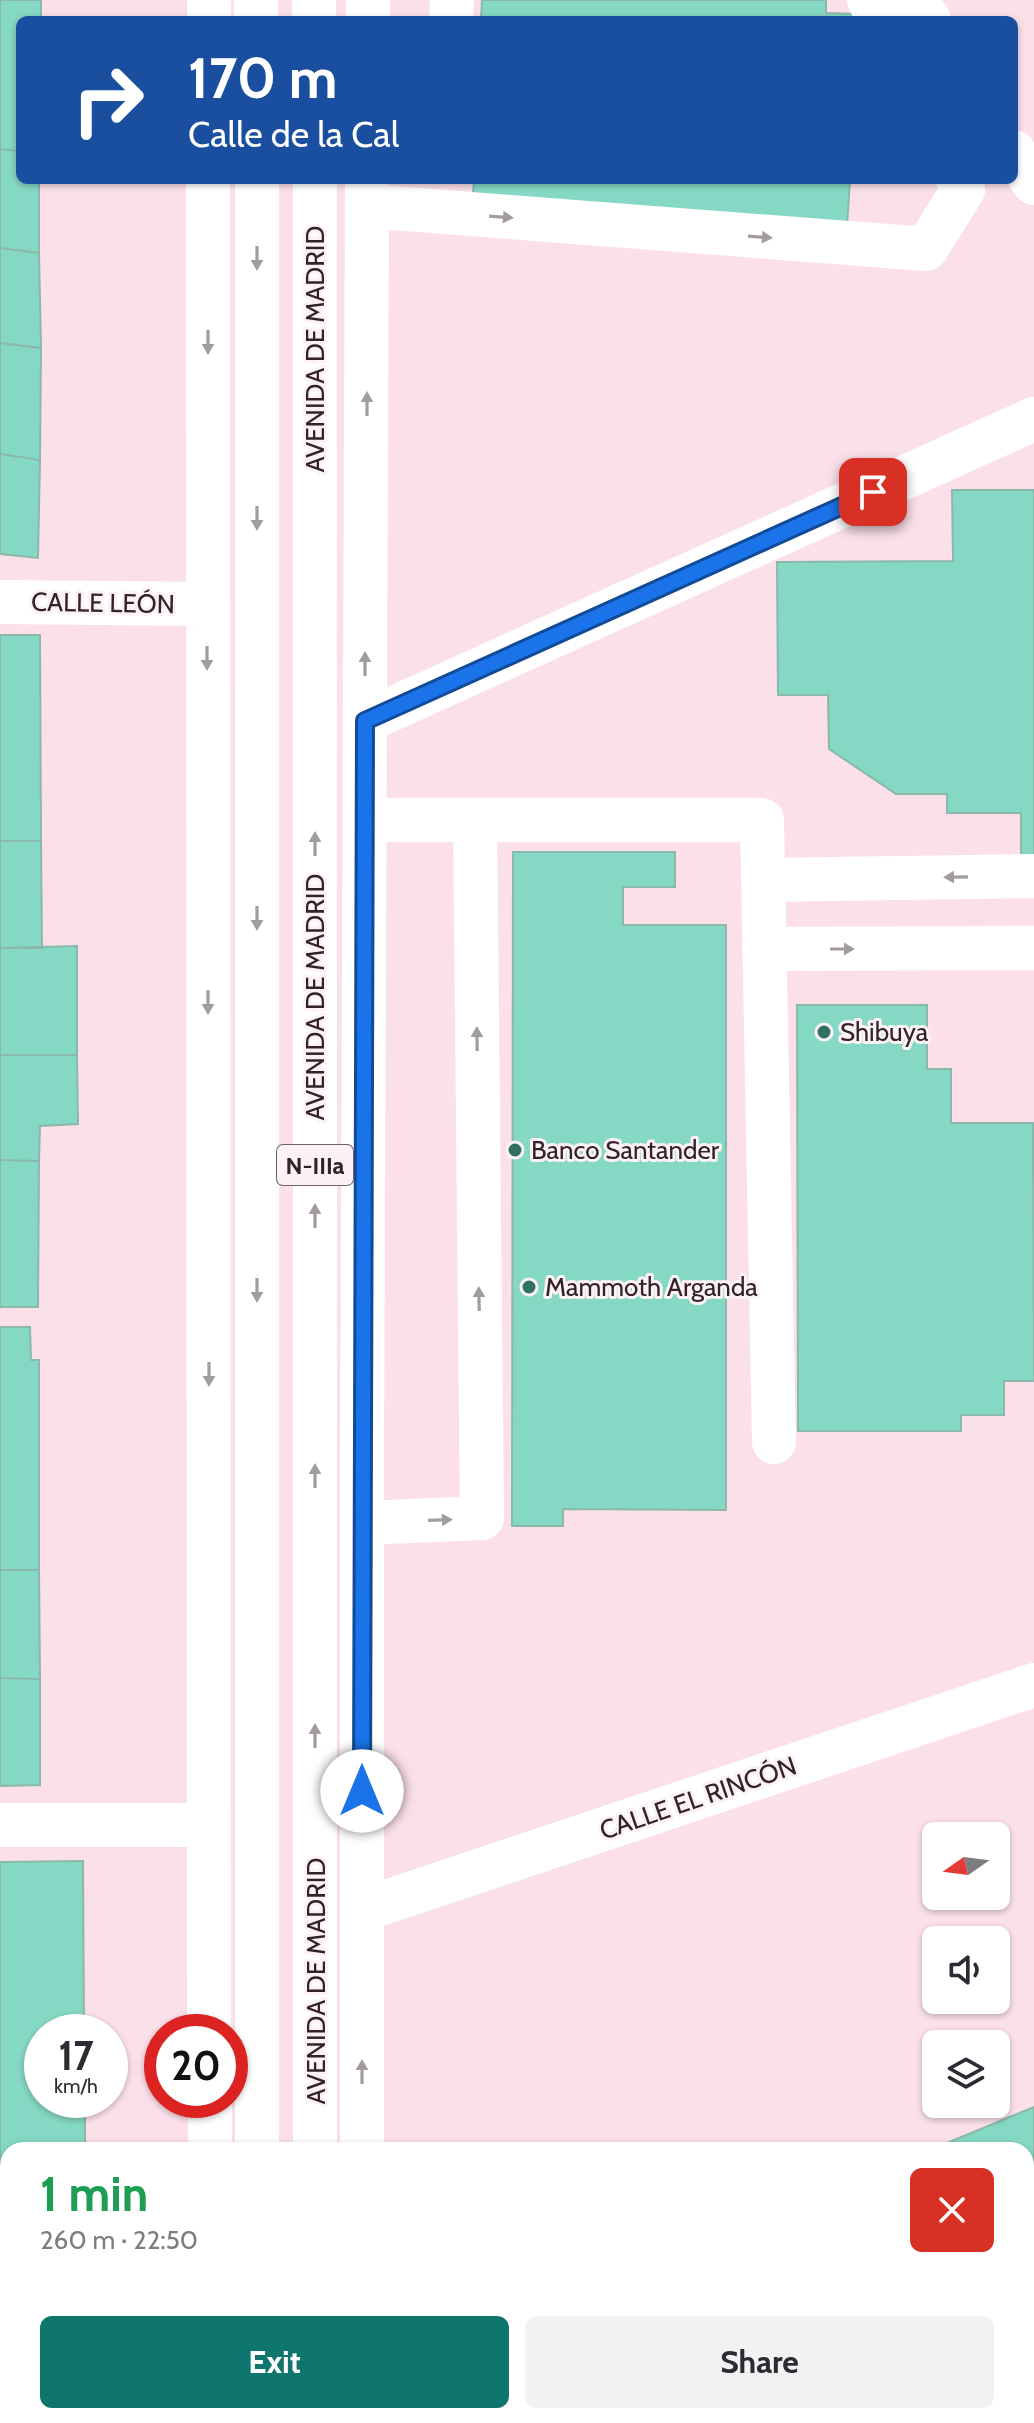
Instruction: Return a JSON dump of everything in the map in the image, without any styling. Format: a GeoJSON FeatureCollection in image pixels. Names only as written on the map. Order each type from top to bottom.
{"type":"FeatureCollection","features":[{"type":"Feature","properties":{"kind":"main road"},"geometry":{"type":"LineString","coordinates":[[1018,158],[1034,183]]}},
{"type":"Feature","properties":{"kind":"main road"},"geometry":{"type":"LineString","coordinates":[[208,184],[209,2014]]}},
{"type":"Feature","properties":{"kind":"main road","name":"N-IIIa"},"geometry":{"type":"LineString","coordinates":[[257,184],[257,2142]]}},
{"type":"Feature","properties":{"kind":"main road","name":"AVENIDA DE MADRID"},"geometry":{"type":"LineString","coordinates":[[315,184],[315,2142]]}},
{"type":"Feature","properties":{"kind":"main road"},"geometry":{"type":"LineString","coordinates":[[362,2142],[367,193],[447,196],[926,249],[963,190],[960,184]]}},
{"type":"Feature","properties":{"kind":"main road"},"geometry":{"type":"LineString","coordinates":[[365,721],[1034,419]]}},
{"type":"Feature","properties":{"kind":"main road","name":"CALLE LEÓN"},"geometry":{"type":"LineString","coordinates":[[0,602],[207,604]]}},
{"type":"Feature","properties":{"kind":"main road"},"geometry":{"type":"LineString","coordinates":[[365,820],[762,820],[774,1442]]}},
{"type":"Feature","properties":{"kind":"main road"},"geometry":{"type":"LineString","coordinates":[[362,1523],[482,1518],[475,820]]}},
{"type":"Feature","properties":{"kind":"main road"},"geometry":{"type":"LineString","coordinates":[[763,880],[1034,876]]}},
{"type":"Feature","properties":{"kind":"main road"},"geometry":{"type":"LineString","coordinates":[[764,949],[1034,948]]}},
{"type":"Feature","properties":{"kind":"main road","name":"CALLE EL RINCÓN"},"geometry":{"type":"LineString","coordinates":[[362,1910],[1034,1685]]}},
{"type":"Feature","properties":{"kind":"main road"},"geometry":{"type":"LineString","coordinates":[[0,1825],[209,1825]]}},
{"type":"Feature","properties":{"kind":"main road"},"geometry":{"type":"LineString","coordinates":[[210,2118],[210,2142]]}},
{"type":"Feature","properties":{"kind":"building"},"geometry":{"type":"Polygon","coordinates":[[[0,0],[41,0],[41,16],[16,16],[16,151],[0,149],[0,0]]]}},
{"type":"Feature","properties":{"kind":"building"},"geometry":{"type":"Polygon","coordinates":[[[482,0],[826,0],[826,13],[857,14],[857,16],[481,16],[482,0]]]}},
{"type":"Feature","properties":{"kind":"building"},"geometry":{"type":"Polygon","coordinates":[[[0,149],[16,151],[16,184],[39,184],[39,253],[0,248],[0,149]]]}},
{"type":"Feature","properties":{"kind":"building"},"geometry":{"type":"Polygon","coordinates":[[[474,184],[850,184],[847,226],[472,207],[474,184]]]}},
{"type":"Feature","properties":{"kind":"building"},"geometry":{"type":"Polygon","coordinates":[[[0,248],[39,253],[41,348],[0,343],[0,248]]]}},
{"type":"Feature","properties":{"kind":"building"},"geometry":{"type":"Polygon","coordinates":[[[0,343],[41,348],[40,460],[0,454],[0,343]]]}},
{"type":"Feature","properties":{"kind":"building"},"geometry":{"type":"Polygon","coordinates":[[[0,454],[40,460],[38,558],[0,554],[0,454]]]}},
{"type":"Feature","properties":{"kind":"building"},"geometry":{"type":"Polygon","coordinates":[[[952,490],[1034,490],[1034,857],[1021,857],[1021,813],[947,813],[947,794],[896,794],[829,749],[828,695],[778,695],[777,562],[953,561],[952,490]]]}},
{"type":"Feature","properties":{"kind":"building"},"geometry":{"type":"Polygon","coordinates":[[[0,635],[40,635],[41,841],[0,841],[0,635]]]}},
{"type":"Feature","properties":{"kind":"building"},"geometry":{"type":"Polygon","coordinates":[[[0,841],[41,841],[42,948],[0,948],[0,841]]]}},
{"type":"Feature","properties":{"kind":"building"},"geometry":{"type":"Polygon","coordinates":[[[513,852],[675,852],[675,887],[623,887],[623,925],[726,925],[726,1510],[563,1509],[563,1526],[512,1526],[513,852]]]}},
{"type":"Feature","properties":{"kind":"building"},"geometry":{"type":"Polygon","coordinates":[[[77,946],[77,1055],[0,1055],[0,948],[77,946]]]}},
{"type":"Feature","properties":{"kind":"building"},"geometry":{"type":"Polygon","coordinates":[[[797,1005],[927,1005],[927,1069],[951,1069],[951,1123],[1033,1123],[1034,1381],[1004,1381],[1004,1415],[961,1415],[961,1431],[798,1431],[797,1005]]]}},
{"type":"Feature","properties":{"kind":"building"},"geometry":{"type":"Polygon","coordinates":[[[0,1055],[77,1055],[78,1124],[40,1126],[39,1161],[0,1160],[0,1055]]]}},
{"type":"Feature","properties":{"kind":"building"},"geometry":{"type":"Polygon","coordinates":[[[0,1160],[39,1161],[38,1307],[0,1307],[0,1160]]]}},
{"type":"Feature","properties":{"kind":"building"},"geometry":{"type":"Polygon","coordinates":[[[0,1327],[30,1327],[31,1360],[39,1360],[39,1570],[0,1570],[0,1327]]]}},
{"type":"Feature","properties":{"kind":"building"},"geometry":{"type":"Polygon","coordinates":[[[0,1570],[39,1570],[40,1679],[0,1678],[0,1570]]]}},
{"type":"Feature","properties":{"kind":"building"},"geometry":{"type":"Polygon","coordinates":[[[0,1678],[40,1679],[40,1785],[0,1786],[0,1678]]]}},
{"type":"Feature","properties":{"kind":"building"},"geometry":{"type":"Polygon","coordinates":[[[83,1861],[84,2014],[24,2014],[24,2118],[85,2118],[85,2142],[0,2142],[0,1862],[83,1861]]]}},
{"type":"Feature","properties":{"kind":"building"},"geometry":{"type":"Polygon","coordinates":[[[1034,2107],[1034,2142],[949,2142],[1034,2107]]]}},
{"type":"Feature","properties":{"kind":"place","name":"Shibuya"},"geometry":{"type":"Point","coordinates":[824,1032]}},
{"type":"Feature","properties":{"kind":"place","name":"Banco Santander"},"geometry":{"type":"Point","coordinates":[515,1150]}},
{"type":"Feature","properties":{"kind":"place","name":"Mammoth Arganda"},"geometry":{"type":"Point","coordinates":[529,1287]}},
{"type":"Feature","properties":{"kind":"route"},"geometry":{"type":"LineString","coordinates":[[362,1791],[365,721],[873,492]]}}]}
